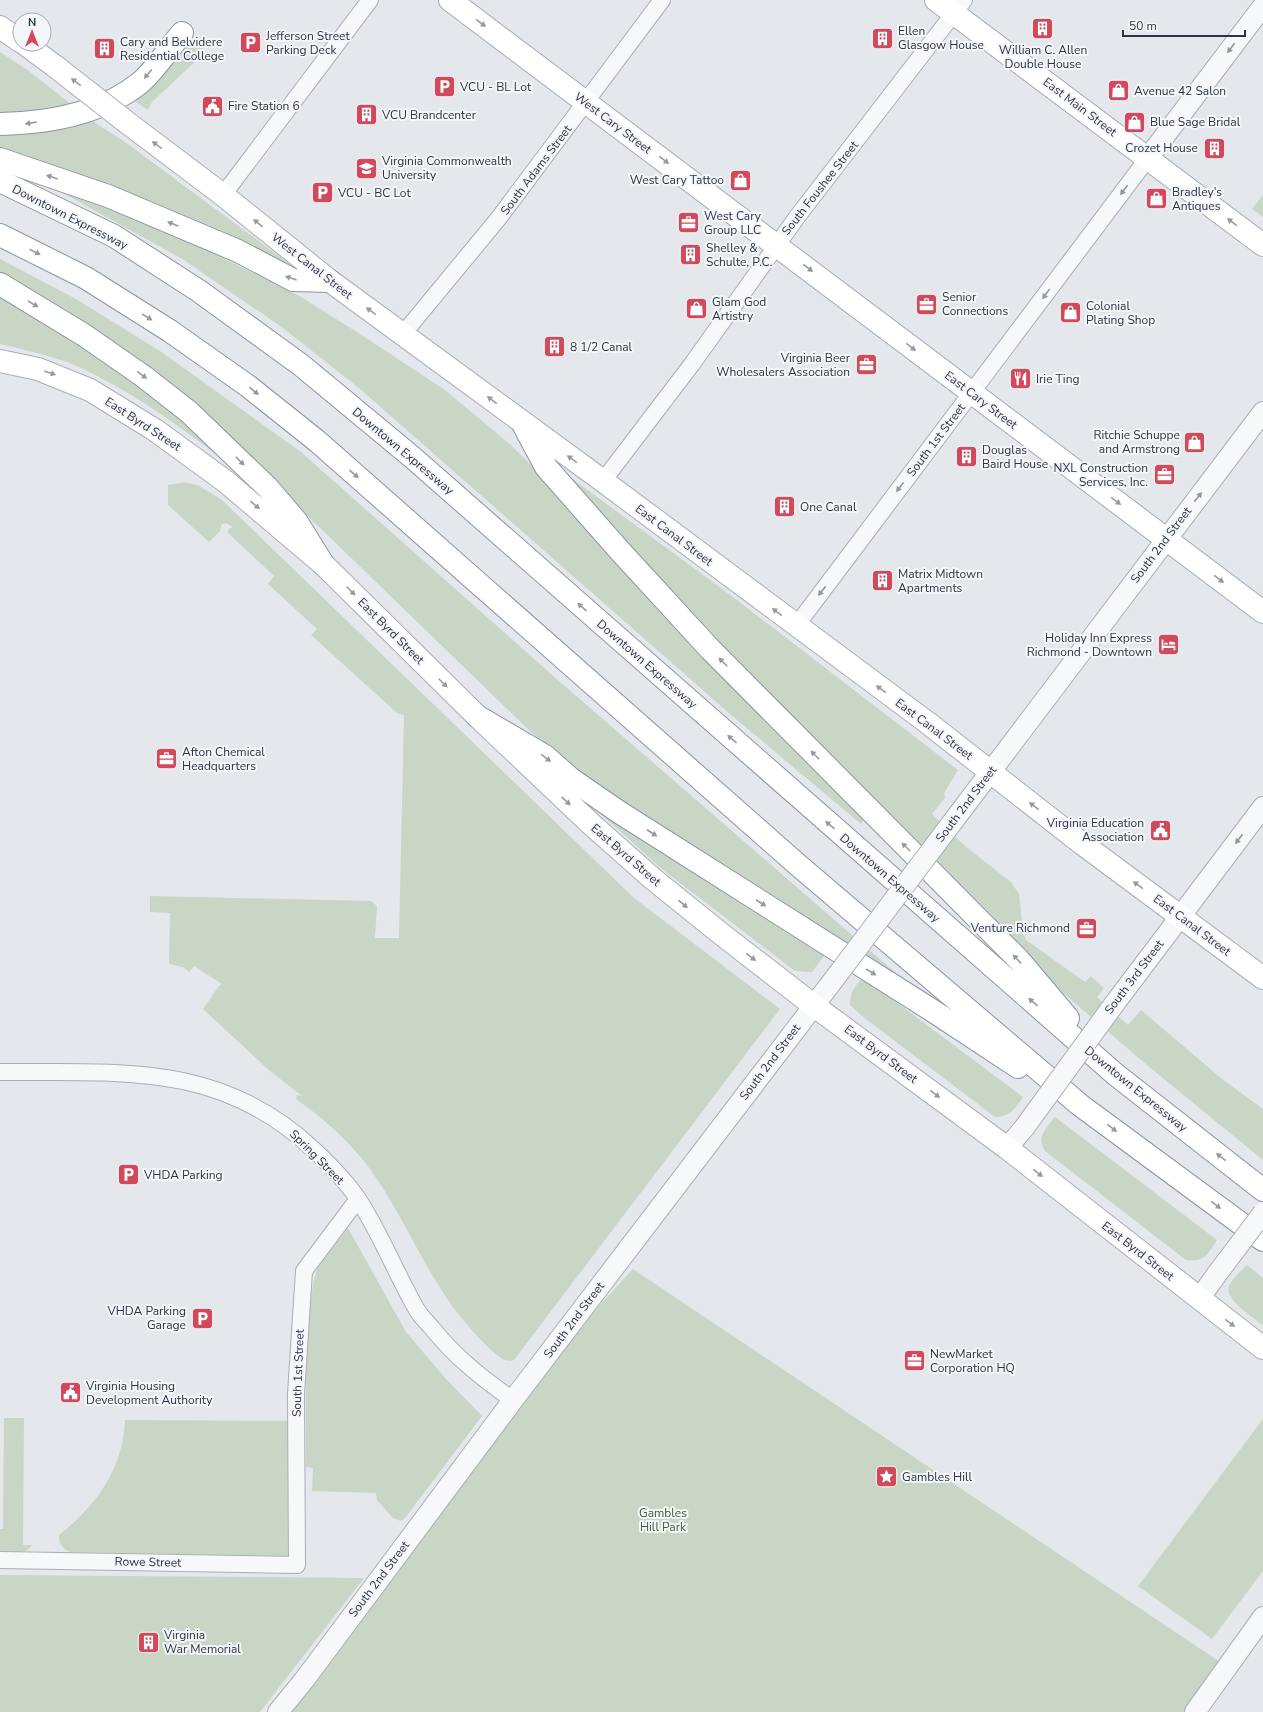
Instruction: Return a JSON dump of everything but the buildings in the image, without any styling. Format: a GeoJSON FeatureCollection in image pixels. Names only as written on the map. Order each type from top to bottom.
{"type":"FeatureCollection","features":[{"type":"Feature","properties":{"kind":"main road","name":"West Cary Street"},"geometry":{"type":"LineString","coordinates":[[450,0],[776,245]]}},
{"type":"Feature","properties":{"kind":"main road","name":"East Main Street"},"geometry":{"type":"LineString","coordinates":[[936,0],[959,7],[1148,158],[1263,245]]}},
{"type":"Feature","properties":{"kind":"main road"},"geometry":{"type":"LineString","coordinates":[[0,26],[12,35]]}},
{"type":"Feature","properties":{"kind":"main road"},"geometry":{"type":"LineString","coordinates":[[0,124],[24,124],[57,118],[91,109],[120,97],[142,81],[182,33]]}},
{"type":"Feature","properties":{"kind":"main road","name":"West Canal Street"},"geometry":{"type":"LineString","coordinates":[[36,52],[223,195],[330,281],[523,424],[603,481]]}},
{"type":"Feature","properties":{"kind":"main road"},"geometry":{"type":"LineString","coordinates":[[0,159],[108,196],[238,251],[293,280],[330,281]]}},
{"type":"Feature","properties":{"kind":"main road","name":"Downtown Expressway"},"geometry":{"type":"LineString","coordinates":[[0,181],[114,236],[199,291],[301,365],[412,457],[1115,1074],[1263,1190]]}},
{"type":"Feature","properties":{"kind":"main road"},"geometry":{"type":"LineString","coordinates":[[0,235],[86,278],[170,331],[248,386],[277,409],[323,447],[798,866],[1080,1105],[1263,1240]]}},
{"type":"Feature","properties":{"kind":"main road","name":"East Cary Street"},"geometry":{"type":"LineString","coordinates":[[776,245],[1263,612]]}},
{"type":"Feature","properties":{"kind":"main road"},"geometry":{"type":"LineString","coordinates":[[0,284],[91,340],[143,376],[189,412],[268,488],[296,522],[323,564]]}},
{"type":"Feature","properties":{"kind":"main road","name":"East Byrd Street"},"geometry":{"type":"LineString","coordinates":[[0,361],[38,369],[90,390],[121,408],[202,463],[265,513],[323,564],[477,716],[591,824],[653,879],[720,933],[813,1004],[1007,1148],[1263,1348]]}},
{"type":"Feature","properties":{"kind":"main road"},"geometry":{"type":"LineString","coordinates":[[523,424],[546,466],[620,551],[710,649],[1019,960],[1115,1074]]}},
{"type":"Feature","properties":{"kind":"main road","name":"East Canal Street"},"geometry":{"type":"LineString","coordinates":[[603,481],[928,723],[1080,842],[1263,978]]}},
{"type":"Feature","properties":{"kind":"main road"},"geometry":{"type":"LineString","coordinates":[[477,716],[545,756],[571,779],[619,812],[933,1011],[1026,1073],[1080,1105]]}},
{"type":"Feature","properties":{"kind":"street"},"geometry":{"type":"LineString","coordinates":[[223,195],[370,0]]}},
{"type":"Feature","properties":{"kind":"street","name":"South Adams Street"},"geometry":{"type":"LineString","coordinates":[[403,334],[498,219],[662,0]]}},
{"type":"Feature","properties":{"kind":"street"},"geometry":{"type":"LineString","coordinates":[[1148,158],[1263,6]]}},
{"type":"Feature","properties":{"kind":"street","name":"South Foushee Street"},"geometry":{"type":"LineString","coordinates":[[603,481],[692,364],[776,245],[959,7]]}},
{"type":"Feature","properties":{"kind":"street","name":"South 1st Street"},"geometry":{"type":"LineString","coordinates":[[796,626],[1148,158]]}},
{"type":"Feature","properties":{"kind":"street","name":"South 2nd Street"},"geometry":{"type":"LineString","coordinates":[[278,1712],[305,1679],[513,1400],[813,1004],[838,974],[1263,412]]}},
{"type":"Feature","properties":{"kind":"street","name":"South 3rd Street"},"geometry":{"type":"LineString","coordinates":[[1007,1148],[1024,1128],[1115,1003],[1263,808]]}},
{"type":"Feature","properties":{"kind":"street","name":"Spring Street"},"geometry":{"type":"LineString","coordinates":[[0,1072],[113,1072],[143,1074],[186,1081],[215,1089],[239,1099],[294,1132],[330,1165],[358,1199],[418,1312],[448,1348],[484,1380],[513,1400]]}},
{"type":"Feature","properties":{"kind":"street","name":"South 1st Street"},"geometry":{"type":"LineString","coordinates":[[296,1566],[296,1394],[304,1272],[358,1199]]}},
{"type":"Feature","properties":{"kind":"street"},"geometry":{"type":"LineString","coordinates":[[1199,1299],[1263,1213]]}},
{"type":"Feature","properties":{"kind":"street","name":"Rowe Street"},"geometry":{"type":"LineString","coordinates":[[0,1560],[296,1566]]}},
{"type":"Feature","properties":{"kind":"street"},"geometry":{"type":"LineString","coordinates":[[1195,1712],[1263,1617]]}},
{"type":"Feature","properties":{"kind":"green space"},"geometry":{"type":"Polygon","coordinates":[[[189,38],[203,49],[198,56],[200,57],[152,102],[148,110],[133,100],[189,38]]]}},
{"type":"Feature","properties":{"kind":"green space"},"geometry":{"type":"Polygon","coordinates":[[[0,52],[29,71],[72,105],[41,112],[0,114],[0,52]]]}},
{"type":"Feature","properties":{"kind":"green space"},"geometry":{"type":"Polygon","coordinates":[[[91,120],[125,142],[295,268],[293,271],[0,151],[0,130],[91,120]]]}},
{"type":"Feature","properties":{"kind":"green space"},"geometry":{"type":"Polygon","coordinates":[[[63,193],[130,216],[195,244],[301,297],[445,390],[511,445],[545,479],[864,818],[861,824],[730,714],[360,389],[283,328],[184,260],[63,193]]]}},
{"type":"Feature","properties":{"kind":"green space"},"geometry":{"type":"Polygon","coordinates":[[[1263,195],[1263,217],[1252,209],[1263,195]]]}},
{"type":"Feature","properties":{"kind":"green space"},"geometry":{"type":"Polygon","coordinates":[[[0,259],[76,299],[160,351],[301,452],[559,681],[921,995],[574,769],[531,732],[223,434],[0,277],[0,259]]]}},
{"type":"Feature","properties":{"kind":"green space"},"geometry":{"type":"Polygon","coordinates":[[[0,293],[121,370],[203,436],[253,483],[168,419],[114,385],[67,362],[0,344],[0,293]]]}},
{"type":"Feature","properties":{"kind":"green space"},"geometry":{"type":"Polygon","coordinates":[[[566,474],[729,594],[958,770],[944,793],[945,798],[932,814],[966,847],[1011,882],[1019,894],[1023,933],[1026,940],[1085,982],[1091,976],[1104,988],[1097,997],[1128,1025],[1141,1010],[1222,1079],[1263,1109],[1263,1160],[1148,1066],[1062,992],[991,914],[630,553],[566,474]]]}},
{"type":"Feature","properties":{"kind":"green space"},"geometry":{"type":"Polygon","coordinates":[[[185,482],[199,486],[222,500],[634,898],[780,1009],[514,1360],[510,1361],[503,1359],[489,1348],[450,1304],[378,1181],[351,1146],[325,1121],[296,1099],[297,1095],[302,1096],[270,1071],[203,1009],[222,984],[194,966],[189,972],[183,967],[169,964],[170,913],[150,912],[150,896],[371,901],[377,906],[375,938],[399,938],[404,715],[397,713],[311,635],[317,629],[268,584],[274,576],[227,532],[233,527],[226,523],[222,524],[220,531],[209,542],[168,505],[168,485],[185,482]]]}},
{"type":"Feature","properties":{"kind":"green space"},"geometry":{"type":"Polygon","coordinates":[[[591,805],[825,955],[812,972],[795,971],[663,870],[591,805]]]}},
{"type":"Feature","properties":{"kind":"green space"},"geometry":{"type":"Polygon","coordinates":[[[863,977],[1023,1097],[1015,1109],[1005,1116],[995,1117],[862,1016],[850,1005],[851,996],[863,977]]]}},
{"type":"Feature","properties":{"kind":"green space"},"geometry":{"type":"Polygon","coordinates":[[[1055,1117],[1217,1240],[1208,1253],[1202,1259],[1186,1260],[1045,1151],[1042,1146],[1043,1133],[1055,1117]]]}},
{"type":"Feature","properties":{"kind":"green space"},"geometry":{"type":"Polygon","coordinates":[[[348,1228],[406,1332],[446,1379],[482,1416],[405,1518],[401,1521],[393,1518],[377,1500],[376,1493],[312,1491],[313,1468],[306,1467],[306,1361],[313,1284],[318,1266],[348,1228]]]}},
{"type":"Feature","properties":{"kind":"green space"},"geometry":{"type":"Polygon","coordinates":[[[1247,1265],[1263,1278],[1263,1325],[1239,1307],[1230,1295],[1228,1289],[1230,1284],[1247,1265]]]}},
{"type":"Feature","properties":{"kind":"green space","name":"Gambles Hill Park"},"geometry":{"type":"Polygon","coordinates":[[[633,1269],[1226,1666],[1195,1712],[278,1712],[513,1400],[633,1269]]]}},
{"type":"Feature","properties":{"kind":"green space"},"geometry":{"type":"Polygon","coordinates":[[[4,1418],[24,1418],[23,1545],[32,1545],[26,1551],[22,1552],[0,1551],[0,1529],[3,1529],[4,1418]]]}},
{"type":"Feature","properties":{"kind":"green space"},"geometry":{"type":"Polygon","coordinates":[[[1263,1419],[1263,1571],[1212,1639],[1138,1586],[1263,1419]]]}},
{"type":"Feature","properties":{"kind":"green space"},"geometry":{"type":"Polygon","coordinates":[[[125,1420],[288,1421],[289,1553],[287,1556],[70,1552],[65,1549],[60,1543],[59,1535],[85,1512],[105,1485],[119,1455],[125,1420]]]}},
{"type":"Feature","properties":{"kind":"green space"},"geometry":{"type":"Polygon","coordinates":[[[0,1575],[364,1578],[260,1712],[0,1712],[0,1575]]]}},
{"type":"Feature","properties":{"kind":"place","name":"William C. Allen Double House"},"geometry":{"type":"Point","coordinates":[1043,29]}},
{"type":"Feature","properties":{"kind":"place","name":"Ellen Glasgow House"},"geometry":{"type":"Point","coordinates":[883,38]}},
{"type":"Feature","properties":{"kind":"place","name":"Jefferson Street Parking Deck"},"geometry":{"type":"Point","coordinates":[251,43]}},
{"type":"Feature","properties":{"kind":"place","name":"Cary and Belvidere Residential College"},"geometry":{"type":"Point","coordinates":[105,49]}},
{"type":"Feature","properties":{"kind":"place","name":"VCU - BL Lot"},"geometry":{"type":"Point","coordinates":[445,87]}},
{"type":"Feature","properties":{"kind":"place","name":"Avenue 42 Salon"},"geometry":{"type":"Point","coordinates":[1118,91]}},
{"type":"Feature","properties":{"kind":"place","name":"Fire Station 6"},"geometry":{"type":"Point","coordinates":[213,106]}},
{"type":"Feature","properties":{"kind":"place","name":"VCU Brandcenter"},"geometry":{"type":"Point","coordinates":[366,115]}},
{"type":"Feature","properties":{"kind":"place","name":"Blue Sage Bridal"},"geometry":{"type":"Point","coordinates":[1135,122]}},
{"type":"Feature","properties":{"kind":"place","name":"Crozet House"},"geometry":{"type":"Point","coordinates":[1214,148]}},
{"type":"Feature","properties":{"kind":"place","name":"Virginia Commonwealth University"},"geometry":{"type":"Point","coordinates":[366,168]}},
{"type":"Feature","properties":{"kind":"place","name":"West Cary Tattoo"},"geometry":{"type":"Point","coordinates":[740,180]}},
{"type":"Feature","properties":{"kind":"place","name":"VCU - BC Lot"},"geometry":{"type":"Point","coordinates":[322,193]}},
{"type":"Feature","properties":{"kind":"place","name":"Bradley's Antiques"},"geometry":{"type":"Point","coordinates":[1157,199]}},
{"type":"Feature","properties":{"kind":"place","name":"West Cary Group LLC"},"geometry":{"type":"Point","coordinates":[688,223]}},
{"type":"Feature","properties":{"kind":"place","name":"Shelley & Schulte, P.C."},"geometry":{"type":"Point","coordinates":[690,255]}},
{"type":"Feature","properties":{"kind":"place","name":"Senior Connections"},"geometry":{"type":"Point","coordinates":[927,304]}},
{"type":"Feature","properties":{"kind":"place","name":"Glam God Artistry"},"geometry":{"type":"Point","coordinates":[696,309]}},
{"type":"Feature","properties":{"kind":"place","name":"Colonial Plating Shop"},"geometry":{"type":"Point","coordinates":[1070,313]}},
{"type":"Feature","properties":{"kind":"place","name":"8 1/2 Canal"},"geometry":{"type":"Point","coordinates":[555,347]}},
{"type":"Feature","properties":{"kind":"place","name":"Virginia Beer Wholesalers Association"},"geometry":{"type":"Point","coordinates":[866,365]}},
{"type":"Feature","properties":{"kind":"place","name":"Irie Ting"},"geometry":{"type":"Point","coordinates":[1021,379]}},
{"type":"Feature","properties":{"kind":"place","name":"Ritchie Schuppe and Armstrong"},"geometry":{"type":"Point","coordinates":[1195,442]}},
{"type":"Feature","properties":{"kind":"place","name":"Douglas Baird House"},"geometry":{"type":"Point","coordinates":[966,457]}},
{"type":"Feature","properties":{"kind":"place","name":"NXL Construction Services, Inc."},"geometry":{"type":"Point","coordinates":[1164,475]}},
{"type":"Feature","properties":{"kind":"place","name":"One Canal"},"geometry":{"type":"Point","coordinates":[785,507]}},
{"type":"Feature","properties":{"kind":"place","name":"Matrix Midtown Apartments"},"geometry":{"type":"Point","coordinates":[882,581]}},
{"type":"Feature","properties":{"kind":"place","name":"Holiday Inn Express Richmond - Downtown"},"geometry":{"type":"Point","coordinates":[1168,645]}},
{"type":"Feature","properties":{"kind":"place","name":"Afton Chemical Headquarters"},"geometry":{"type":"Point","coordinates":[167,759]}},
{"type":"Feature","properties":{"kind":"place","name":"Virginia Education Association"},"geometry":{"type":"Point","coordinates":[1160,830]}},
{"type":"Feature","properties":{"kind":"place","name":"Venture Richmond"},"geometry":{"type":"Point","coordinates":[1086,928]}},
{"type":"Feature","properties":{"kind":"place","name":"VHDA Parking"},"geometry":{"type":"Point","coordinates":[129,1175]}},
{"type":"Feature","properties":{"kind":"place","name":"VHDA Parking Garage"},"geometry":{"type":"Point","coordinates":[202,1318]}},
{"type":"Feature","properties":{"kind":"place","name":"NewMarket Corporation HQ"},"geometry":{"type":"Point","coordinates":[915,1361]}},
{"type":"Feature","properties":{"kind":"place","name":"Virginia Housing Development Authority"},"geometry":{"type":"Point","coordinates":[70,1393]}},
{"type":"Feature","properties":{"kind":"place","name":"Gambles Hill"},"geometry":{"type":"Point","coordinates":[886,1477]}},
{"type":"Feature","properties":{"kind":"place","name":"Virginia War Memorial"},"geometry":{"type":"Point","coordinates":[149,1642]}}]}
